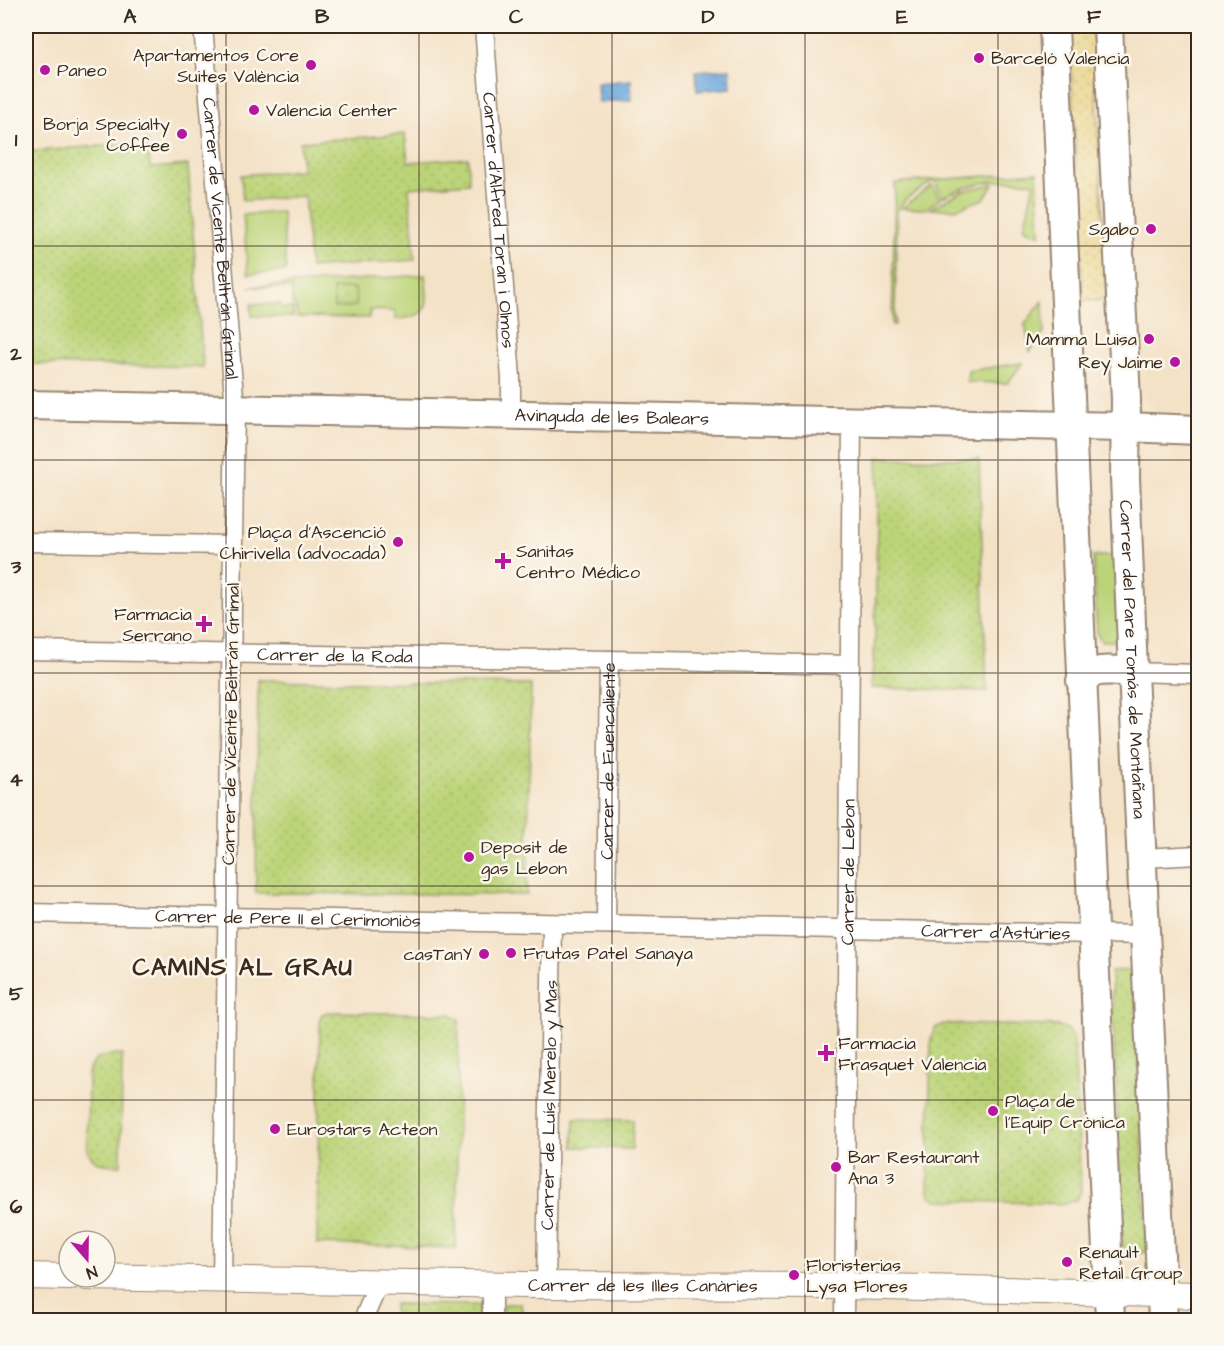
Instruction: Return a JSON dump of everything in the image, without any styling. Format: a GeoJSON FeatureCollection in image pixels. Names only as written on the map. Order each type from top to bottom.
{"type":"FeatureCollection","features":[{"type":"Feature","properties":{"kind":"main road"},"geometry":{"type":"LineString","coordinates":[[1054,26],[1110,1320]]}},
{"type":"Feature","properties":{"kind":"main road","name":"Carrer del Pare Tomás de Montañana"},"geometry":{"type":"LineString","coordinates":[[1108,26],[1126,427],[1125,477],[1133,672],[1163,1307]]}},
{"type":"Feature","properties":{"kind":"main road","name":"Avinguda de les Balears"},"geometry":{"type":"LineString","coordinates":[[26,405],[1198,430]]}},
{"type":"Feature","properties":{"kind":"main road"},"geometry":{"type":"LineString","coordinates":[[1081,681],[1089,674],[1100,670],[1133,672]]}},
{"type":"Feature","properties":{"kind":"street","name":"Carrer de Vicente Beltrán Grimal"},"geometry":{"type":"LineString","coordinates":[[203,26],[234,408],[233,654],[222,1280]]}},
{"type":"Feature","properties":{"kind":"street","name":"Carrer d'Alfred Toran i Olmos"},"geometry":{"type":"LineString","coordinates":[[484,26],[511,378],[511,415]]}},
{"type":"Feature","properties":{"kind":"street","name":"Carrer de Lebon"},"geometry":{"type":"LineString","coordinates":[[844,1320],[852,421]]}},
{"type":"Feature","properties":{"kind":"street"},"geometry":{"type":"LineString","coordinates":[[26,542],[233,545]]}},
{"type":"Feature","properties":{"kind":"street","name":"Carrer de la Roda"},"geometry":{"type":"LineString","coordinates":[[26,650],[609,660]]}},
{"type":"Feature","properties":{"kind":"street","name":"Carrer de Fuencaliente"},"geometry":{"type":"LineString","coordinates":[[606,923],[609,660],[850,665]]}},
{"type":"Feature","properties":{"kind":"street"},"geometry":{"type":"LineString","coordinates":[[1133,672],[1198,674]]}},
{"type":"Feature","properties":{"kind":"street"},"geometry":{"type":"LineString","coordinates":[[1143,858],[1198,855]]}},
{"type":"Feature","properties":{"kind":"street","name":"Carrer de Pere II el Cerimoniòs"},"geometry":{"type":"LineString","coordinates":[[26,913],[552,924]]}},
{"type":"Feature","properties":{"kind":"street"},"geometry":{"type":"LineString","coordinates":[[552,924],[848,928]]}},
{"type":"Feature","properties":{"kind":"street","name":"Carrer de Luís Merelo y Mas"},"geometry":{"type":"LineString","coordinates":[[546,1285],[552,924]]}},
{"type":"Feature","properties":{"kind":"street","name":"Carrer d'Astúries"},"geometry":{"type":"LineString","coordinates":[[848,928],[872,931],[1145,935]]}},
{"type":"Feature","properties":{"kind":"street"},"geometry":{"type":"LineString","coordinates":[[26,1276],[57,1277]]}},
{"type":"Feature","properties":{"kind":"street","name":"Carrer de les Illes Canàries"},"geometry":{"type":"LineString","coordinates":[[117,1278],[492,1285],[844,1286],[1108,1292],[1163,1307],[1198,1295]]}},
{"type":"Feature","properties":{"kind":"street"},"geometry":{"type":"LineString","coordinates":[[363,1320],[379,1283]]}},
{"type":"Feature","properties":{"kind":"street"},"geometry":{"type":"LineString","coordinates":[[492,1285],[492,1320]]}},
{"type":"Feature","properties":{"kind":"green space"},"geometry":{"type":"Polygon","coordinates":[[[405,134],[408,162],[468,158],[469,183],[409,188],[415,260],[310,268],[304,196],[243,201],[241,175],[302,170],[300,142],[405,134]]]}},
{"type":"Feature","properties":{"kind":"green space"},"geometry":{"type":"Polygon","coordinates":[[[148,142],[150,168],[188,165],[203,367],[32,364],[26,271],[26,152],[148,142]]]}},
{"type":"Feature","properties":{"kind":"green space"},"geometry":{"type":"Polygon","coordinates":[[[1037,172],[1040,235],[1024,228],[1034,183],[987,182],[943,197],[934,180],[906,199],[897,211],[895,325],[892,325],[895,183],[1037,172]]]}},
{"type":"Feature","properties":{"kind":"green space"},"geometry":{"type":"Polygon","coordinates":[[[993,184],[984,199],[955,209],[930,209],[962,191],[993,184]]]}},
{"type":"Feature","properties":{"kind":"green space"},"geometry":{"type":"Polygon","coordinates":[[[932,185],[940,199],[925,209],[902,208],[932,185]]]}},
{"type":"Feature","properties":{"kind":"green space"},"geometry":{"type":"Polygon","coordinates":[[[282,212],[286,271],[248,274],[243,215],[282,212]]]}},
{"type":"Feature","properties":{"kind":"green space"},"geometry":{"type":"Polygon","coordinates":[[[425,275],[427,295],[425,308],[415,316],[395,319],[395,311],[370,310],[369,318],[297,317],[296,306],[292,304],[292,288],[249,287],[425,275]]]}},
{"type":"Feature","properties":{"kind":"green space"},"geometry":{"type":"Polygon","coordinates":[[[355,288],[356,306],[334,308],[333,289],[355,288]]]}},
{"type":"Feature","properties":{"kind":"green space"},"geometry":{"type":"Polygon","coordinates":[[[1043,301],[1044,333],[1030,352],[1025,324],[1043,301]]]}},
{"type":"Feature","properties":{"kind":"green space"},"geometry":{"type":"Polygon","coordinates":[[[251,304],[281,304],[281,308],[293,308],[293,317],[252,316],[251,304]]]}},
{"type":"Feature","properties":{"kind":"green space"},"geometry":{"type":"Polygon","coordinates":[[[1022,363],[1008,383],[967,382],[968,371],[1022,363]]]}},
{"type":"Feature","properties":{"kind":"green space"},"geometry":{"type":"Polygon","coordinates":[[[878,458],[979,459],[987,691],[871,688],[875,642],[878,458]]]}},
{"type":"Feature","properties":{"kind":"green space"},"geometry":{"type":"Polygon","coordinates":[[[1116,555],[1119,637],[1114,641],[1101,641],[1097,634],[1093,557],[1116,555]]]}},
{"type":"Feature","properties":{"kind":"green space"},"geometry":{"type":"Polygon","coordinates":[[[258,680],[531,685],[527,895],[256,893],[258,680]]]}},
{"type":"Feature","properties":{"kind":"green space"},"geometry":{"type":"Polygon","coordinates":[[[1135,970],[1147,1252],[1123,1253],[1111,971],[1135,970]]]}},
{"type":"Feature","properties":{"kind":"green space"},"geometry":{"type":"Polygon","coordinates":[[[328,1012],[451,1014],[459,1020],[456,1248],[317,1244],[320,1019],[322,1014],[328,1012]]]}},
{"type":"Feature","properties":{"kind":"green space","name":"Plaça de l'Equip Crònica"},"geometry":{"type":"Polygon","coordinates":[[[944,1024],[1059,1026],[1069,1030],[1074,1041],[1081,1191],[1077,1200],[1066,1204],[937,1200],[930,1195],[928,1186],[931,1037],[935,1028],[944,1024]]]}},
{"type":"Feature","properties":{"kind":"green space"},"geometry":{"type":"Polygon","coordinates":[[[122,1055],[121,1165],[105,1164],[96,1161],[87,1149],[88,1075],[92,1063],[100,1057],[122,1055]]]}},
{"type":"Feature","properties":{"kind":"green space"},"geometry":{"type":"Polygon","coordinates":[[[574,1119],[633,1120],[632,1149],[573,1147],[574,1119]]]}},
{"type":"Feature","properties":{"kind":"green space"},"geometry":{"type":"Polygon","coordinates":[[[394,1304],[479,1305],[479,1320],[394,1320],[394,1304]]]}},
{"type":"Feature","properties":{"kind":"green space"},"geometry":{"type":"Polygon","coordinates":[[[503,1304],[521,1304],[523,1320],[502,1320],[503,1304]]]}},
{"type":"Feature","properties":{"kind":"sand"},"geometry":{"type":"Polygon","coordinates":[[[1069,26],[1093,26],[1107,300],[1083,301],[1069,26]]]}},
{"type":"Feature","properties":{"kind":"water"},"geometry":{"type":"Polygon","coordinates":[[[730,69],[731,88],[697,91],[696,71],[730,69]]]}},
{"type":"Feature","properties":{"kind":"water"},"geometry":{"type":"Polygon","coordinates":[[[631,80],[632,100],[598,102],[597,83],[631,80]]]}},
{"type":"Feature","properties":{"kind":"place","name":"Barceló Valencia"},"geometry":{"type":"Point","coordinates":[979,58]}},
{"type":"Feature","properties":{"kind":"place","name":"Apartamentos Core Suites València"},"geometry":{"type":"Point","coordinates":[311,65]}},
{"type":"Feature","properties":{"kind":"place","name":"Paneo"},"geometry":{"type":"Point","coordinates":[45,70]}},
{"type":"Feature","properties":{"kind":"place","name":"Valencia Center"},"geometry":{"type":"Point","coordinates":[254,110]}},
{"type":"Feature","properties":{"kind":"place","name":"Borja Specialty Coffee"},"geometry":{"type":"Point","coordinates":[182,134]}},
{"type":"Feature","properties":{"kind":"place","name":"Sgabo"},"geometry":{"type":"Point","coordinates":[1151,229]}},
{"type":"Feature","properties":{"kind":"place","name":"Mamma Luisa"},"geometry":{"type":"Point","coordinates":[1149,339]}},
{"type":"Feature","properties":{"kind":"place","name":"Rey Jaime"},"geometry":{"type":"Point","coordinates":[1175,362]}},
{"type":"Feature","properties":{"kind":"place","name":"Plaça d'Ascenció Chirivella (advocada)"},"geometry":{"type":"Point","coordinates":[398,542]}},
{"type":"Feature","properties":{"kind":"place","name":"Sanitas Centro Médico"},"geometry":{"type":"Point","coordinates":[503,561]}},
{"type":"Feature","properties":{"kind":"place","name":"Farmacia Serrano"},"geometry":{"type":"Point","coordinates":[204,624]}},
{"type":"Feature","properties":{"kind":"place","name":"Deposit de gas Lebon"},"geometry":{"type":"Point","coordinates":[469,857]}},
{"type":"Feature","properties":{"kind":"place","name":"Frutas Patel Sanaya"},"geometry":{"type":"Point","coordinates":[511,953]}},
{"type":"Feature","properties":{"kind":"place","name":"casTanY"},"geometry":{"type":"Point","coordinates":[484,954]}},
{"type":"Feature","properties":{"kind":"place","name":"Farmacia Frasquet Valencia"},"geometry":{"type":"Point","coordinates":[826,1053]}},
{"type":"Feature","properties":{"kind":"place","name":"Plaça de l'Equip Crònica"},"geometry":{"type":"Point","coordinates":[993,1111]}},
{"type":"Feature","properties":{"kind":"place","name":"Eurostars Acteon"},"geometry":{"type":"Point","coordinates":[275,1129]}},
{"type":"Feature","properties":{"kind":"place","name":"Bar Restaurant Ana 3"},"geometry":{"type":"Point","coordinates":[836,1167]}},
{"type":"Feature","properties":{"kind":"place","name":"Renault Retail Group"},"geometry":{"type":"Point","coordinates":[1067,1262]}},
{"type":"Feature","properties":{"kind":"place","name":"Floristerias Lysa Flores"},"geometry":{"type":"Point","coordinates":[794,1275]}},
{"type":"Feature","properties":{"kind":"district","name":"CAMINS AL GRAU"},"geometry":{"type":"Point","coordinates":[243,968]}}]}
